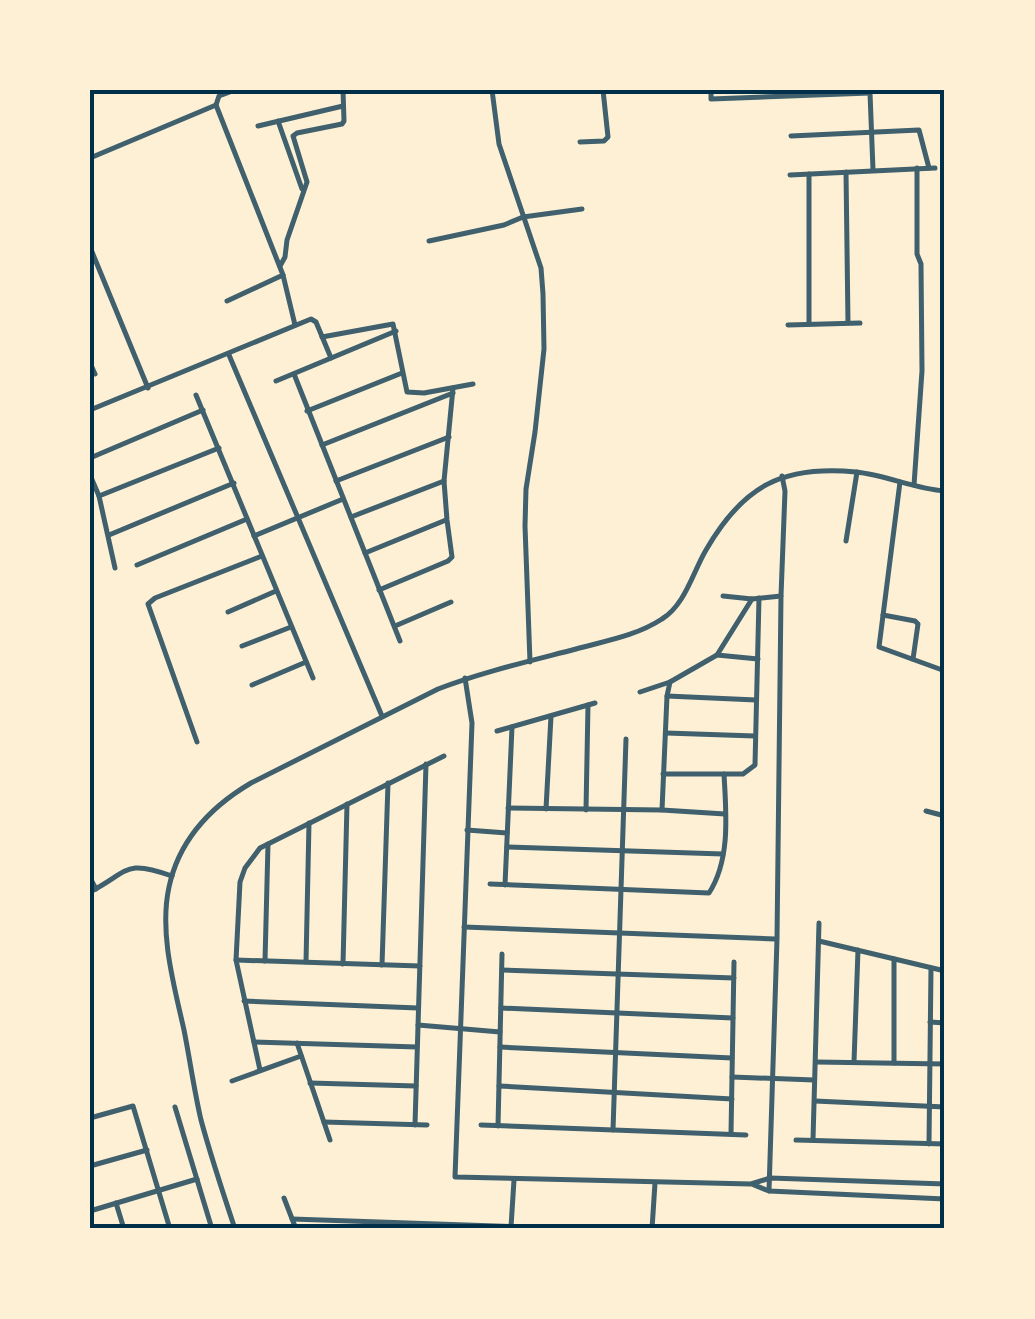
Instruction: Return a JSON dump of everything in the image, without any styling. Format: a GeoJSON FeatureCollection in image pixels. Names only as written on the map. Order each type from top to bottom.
{"type":"FeatureCollection","features":[{"type":"Feature","properties":{"kind":"street"},"geometry":{"type":"LineString","coordinates":[[234,90],[219,96],[216,105],[280,266],[294,325]]}},
{"type":"Feature","properties":{"kind":"street"},"geometry":{"type":"LineString","coordinates":[[280,266],[306,182],[293,134],[341,125],[343,90]]}},
{"type":"Feature","properties":{"kind":"street"},"geometry":{"type":"LineString","coordinates":[[492,90],[499,144],[541,268],[544,349],[526,489],[530,662]]}},
{"type":"Feature","properties":{"kind":"street"},"geometry":{"type":"LineString","coordinates":[[580,142],[604,141],[608,137],[604,90]]}},
{"type":"Feature","properties":{"kind":"street"},"geometry":{"type":"LineString","coordinates":[[711,90],[711,99],[870,92],[873,170]]}},
{"type":"Feature","properties":{"kind":"street"},"geometry":{"type":"LineString","coordinates":[[90,158],[216,105]]}},
{"type":"Feature","properties":{"kind":"street"},"geometry":{"type":"LineString","coordinates":[[258,126],[342,106]]}},
{"type":"Feature","properties":{"kind":"street"},"geometry":{"type":"LineString","coordinates":[[278,122],[303,192]]}},
{"type":"Feature","properties":{"kind":"street"},"geometry":{"type":"LineString","coordinates":[[790,174],[932,168],[919,130],[791,136]]}},
{"type":"Feature","properties":{"kind":"street"},"geometry":{"type":"LineString","coordinates":[[914,485],[922,371],[917,168]]}},
{"type":"Feature","properties":{"kind":"street"},"geometry":{"type":"LineString","coordinates":[[846,172],[848,323]]}},
{"type":"Feature","properties":{"kind":"street"},"geometry":{"type":"LineString","coordinates":[[809,174],[809,324]]}},
{"type":"Feature","properties":{"kind":"street"},"geometry":{"type":"LineString","coordinates":[[429,241],[523,218],[582,210]]}},
{"type":"Feature","properties":{"kind":"street"},"geometry":{"type":"LineString","coordinates":[[91,250],[148,388]]}},
{"type":"Feature","properties":{"kind":"street"},"geometry":{"type":"LineString","coordinates":[[227,301],[283,276]]}},
{"type":"Feature","properties":{"kind":"street"},"geometry":{"type":"LineString","coordinates":[[90,410],[313,319],[331,358]]}},
{"type":"Feature","properties":{"kind":"street"},"geometry":{"type":"LineString","coordinates":[[788,324],[860,322]]}},
{"type":"Feature","properties":{"kind":"street"},"geometry":{"type":"LineString","coordinates":[[322,337],[393,324],[405,388],[410,393],[453,390]]}},
{"type":"Feature","properties":{"kind":"street"},"geometry":{"type":"LineString","coordinates":[[276,381],[396,331]]}},
{"type":"Feature","properties":{"kind":"street"},"geometry":{"type":"LineString","coordinates":[[228,355],[382,716]]}},
{"type":"Feature","properties":{"kind":"street"},"geometry":{"type":"LineString","coordinates":[[90,363],[95,374]]}},
{"type":"Feature","properties":{"kind":"street"},"geometry":{"type":"LineString","coordinates":[[307,411],[402,372]]}},
{"type":"Feature","properties":{"kind":"street"},"geometry":{"type":"LineString","coordinates":[[294,374],[400,641]]}},
{"type":"Feature","properties":{"kind":"street"},"geometry":{"type":"LineString","coordinates":[[322,445],[472,384]]}},
{"type":"Feature","properties":{"kind":"street"},"geometry":{"type":"LineString","coordinates":[[380,590],[450,560],[444,480],[453,390]]}},
{"type":"Feature","properties":{"kind":"street"},"geometry":{"type":"LineString","coordinates":[[196,395],[313,678]]}},
{"type":"Feature","properties":{"kind":"street"},"geometry":{"type":"LineString","coordinates":[[90,458],[203,410]]}},
{"type":"Feature","properties":{"kind":"street"},"geometry":{"type":"LineString","coordinates":[[336,482],[450,437]]}},
{"type":"Feature","properties":{"kind":"street"},"geometry":{"type":"LineString","coordinates":[[99,496],[218,448]]}},
{"type":"Feature","properties":{"kind":"street"},"geometry":{"type":"LineString","coordinates":[[235,1229],[201,1117],[171,970],[166,909],[172,876],[197,828],[220,802],[382,716],[465,678],[627,635],[666,617],[734,509],[751,494],[782,477],[798,473],[856,474],[945,491]]}},
{"type":"Feature","properties":{"kind":"street"},"geometry":{"type":"LineString","coordinates":[[846,541],[856,474]]}},
{"type":"Feature","properties":{"kind":"street"},"geometry":{"type":"LineString","coordinates":[[90,475],[99,496],[115,568]]}},
{"type":"Feature","properties":{"kind":"street"},"geometry":{"type":"LineString","coordinates":[[770,1192],[785,491],[782,477]]}},
{"type":"Feature","properties":{"kind":"street"},"geometry":{"type":"LineString","coordinates":[[352,517],[444,480]]}},
{"type":"Feature","properties":{"kind":"street"},"geometry":{"type":"LineString","coordinates":[[108,535],[234,483]]}},
{"type":"Feature","properties":{"kind":"street"},"geometry":{"type":"LineString","coordinates":[[900,483],[880,648],[945,670]]}},
{"type":"Feature","properties":{"kind":"street"},"geometry":{"type":"LineString","coordinates":[[254,536],[343,498]]}},
{"type":"Feature","properties":{"kind":"street"},"geometry":{"type":"LineString","coordinates":[[137,565],[248,519]]}},
{"type":"Feature","properties":{"kind":"street"},"geometry":{"type":"LineString","coordinates":[[365,554],[446,520]]}},
{"type":"Feature","properties":{"kind":"street"},"geometry":{"type":"LineString","coordinates":[[197,742],[148,604],[262,556]]}},
{"type":"Feature","properties":{"kind":"street"},"geometry":{"type":"LineString","coordinates":[[228,612],[276,591]]}},
{"type":"Feature","properties":{"kind":"street"},"geometry":{"type":"LineString","coordinates":[[723,596],[781,596]]}},
{"type":"Feature","properties":{"kind":"street"},"geometry":{"type":"LineString","coordinates":[[640,692],[670,682],[717,655],[756,598]]}},
{"type":"Feature","properties":{"kind":"street"},"geometry":{"type":"LineString","coordinates":[[663,774],[743,774],[755,765],[756,598]]}},
{"type":"Feature","properties":{"kind":"street"},"geometry":{"type":"LineString","coordinates":[[395,626],[451,602]]}},
{"type":"Feature","properties":{"kind":"street"},"geometry":{"type":"LineString","coordinates":[[883,615],[917,622],[913,659]]}},
{"type":"Feature","properties":{"kind":"street"},"geometry":{"type":"LineString","coordinates":[[242,646],[291,627]]}},
{"type":"Feature","properties":{"kind":"street"},"geometry":{"type":"LineString","coordinates":[[717,655],[758,659]]}},
{"type":"Feature","properties":{"kind":"street"},"geometry":{"type":"LineString","coordinates":[[252,685],[306,662]]}},
{"type":"Feature","properties":{"kind":"street"},"geometry":{"type":"LineString","coordinates":[[465,678],[470,704],[454,1177],[751,1184],[770,1178],[945,1184]]}},
{"type":"Feature","properties":{"kind":"street"},"geometry":{"type":"LineString","coordinates":[[662,810],[670,682]]}},
{"type":"Feature","properties":{"kind":"street"},"geometry":{"type":"LineString","coordinates":[[667,696],[756,700]]}},
{"type":"Feature","properties":{"kind":"street"},"geometry":{"type":"LineString","coordinates":[[498,731],[592,704],[586,810]]}},
{"type":"Feature","properties":{"kind":"street"},"geometry":{"type":"LineString","coordinates":[[546,810],[552,716]]}},
{"type":"Feature","properties":{"kind":"street"},"geometry":{"type":"LineString","coordinates":[[505,885],[512,727]]}},
{"type":"Feature","properties":{"kind":"street"},"geometry":{"type":"LineString","coordinates":[[666,733],[756,736]]}},
{"type":"Feature","properties":{"kind":"street"},"geometry":{"type":"LineString","coordinates":[[613,1130],[626,738]]}},
{"type":"Feature","properties":{"kind":"street"},"geometry":{"type":"LineString","coordinates":[[260,1070],[236,960],[244,868],[268,844],[444,756]]}},
{"type":"Feature","properties":{"kind":"street"},"geometry":{"type":"LineString","coordinates":[[415,1125],[426,764]]}},
{"type":"Feature","properties":{"kind":"street"},"geometry":{"type":"LineString","coordinates":[[490,884],[705,894],[712,890],[724,854],[724,774]]}},
{"type":"Feature","properties":{"kind":"street"},"geometry":{"type":"LineString","coordinates":[[382,965],[388,784]]}},
{"type":"Feature","properties":{"kind":"street"},"geometry":{"type":"LineString","coordinates":[[344,964],[347,804]]}},
{"type":"Feature","properties":{"kind":"street"},"geometry":{"type":"LineString","coordinates":[[508,808],[726,814]]}},
{"type":"Feature","properties":{"kind":"street"},"geometry":{"type":"LineString","coordinates":[[926,811],[945,816]]}},
{"type":"Feature","properties":{"kind":"street"},"geometry":{"type":"LineString","coordinates":[[306,962],[309,824]]}},
{"type":"Feature","properties":{"kind":"street"},"geometry":{"type":"LineString","coordinates":[[467,830],[507,833]]}},
{"type":"Feature","properties":{"kind":"street"},"geometry":{"type":"LineString","coordinates":[[264,961],[268,844]]}},
{"type":"Feature","properties":{"kind":"street"},"geometry":{"type":"LineString","coordinates":[[506,847],[724,854]]}},
{"type":"Feature","properties":{"kind":"street"},"geometry":{"type":"LineString","coordinates":[[90,878],[93,891],[134,866],[146,866],[172,876]]}},
{"type":"Feature","properties":{"kind":"street"},"geometry":{"type":"LineString","coordinates":[[814,1140],[819,923]]}},
{"type":"Feature","properties":{"kind":"street"},"geometry":{"type":"LineString","coordinates":[[464,927],[777,939]]}},
{"type":"Feature","properties":{"kind":"street"},"geometry":{"type":"LineString","coordinates":[[819,941],[945,971]]}},
{"type":"Feature","properties":{"kind":"street"},"geometry":{"type":"LineString","coordinates":[[854,1062],[858,950]]}},
{"type":"Feature","properties":{"kind":"street"},"geometry":{"type":"LineString","coordinates":[[498,1126],[502,954]]}},
{"type":"Feature","properties":{"kind":"street"},"geometry":{"type":"LineString","coordinates":[[894,959],[894,1063]]}},
{"type":"Feature","properties":{"kind":"street"},"geometry":{"type":"LineString","coordinates":[[236,960],[420,966]]}},
{"type":"Feature","properties":{"kind":"street"},"geometry":{"type":"LineString","coordinates":[[731,1135],[734,962]]}},
{"type":"Feature","properties":{"kind":"street"},"geometry":{"type":"LineString","coordinates":[[929,1144],[931,968]]}},
{"type":"Feature","properties":{"kind":"street"},"geometry":{"type":"LineString","coordinates":[[502,970],[734,978]]}},
{"type":"Feature","properties":{"kind":"street"},"geometry":{"type":"LineString","coordinates":[[244,1001],[418,1008]]}},
{"type":"Feature","properties":{"kind":"street"},"geometry":{"type":"LineString","coordinates":[[501,1008],[733,1018]]}},
{"type":"Feature","properties":{"kind":"street"},"geometry":{"type":"LineString","coordinates":[[930,1022],[945,1023]]}},
{"type":"Feature","properties":{"kind":"street"},"geometry":{"type":"LineString","coordinates":[[418,1025],[500,1032]]}},
{"type":"Feature","properties":{"kind":"street"},"geometry":{"type":"LineString","coordinates":[[254,1042],[417,1047]]}},
{"type":"Feature","properties":{"kind":"street"},"geometry":{"type":"LineString","coordinates":[[297,1044],[330,1140]]}},
{"type":"Feature","properties":{"kind":"street"},"geometry":{"type":"LineString","coordinates":[[500,1047],[732,1058]]}},
{"type":"Feature","properties":{"kind":"street"},"geometry":{"type":"LineString","coordinates":[[232,1080],[301,1056]]}},
{"type":"Feature","properties":{"kind":"street"},"geometry":{"type":"LineString","coordinates":[[816,1062],[945,1064]]}},
{"type":"Feature","properties":{"kind":"street"},"geometry":{"type":"LineString","coordinates":[[732,1077],[815,1080]]}},
{"type":"Feature","properties":{"kind":"street"},"geometry":{"type":"LineString","coordinates":[[310,1083],[416,1086]]}},
{"type":"Feature","properties":{"kind":"street"},"geometry":{"type":"LineString","coordinates":[[499,1086],[732,1098]]}},
{"type":"Feature","properties":{"kind":"street"},"geometry":{"type":"LineString","coordinates":[[814,1101],[945,1107]]}},
{"type":"Feature","properties":{"kind":"street"},"geometry":{"type":"LineString","coordinates":[[90,1118],[133,1106],[170,1229]]}},
{"type":"Feature","properties":{"kind":"street"},"geometry":{"type":"LineString","coordinates":[[175,1106],[212,1229]]}},
{"type":"Feature","properties":{"kind":"street"},"geometry":{"type":"LineString","coordinates":[[324,1122],[427,1125]]}},
{"type":"Feature","properties":{"kind":"street"},"geometry":{"type":"LineString","coordinates":[[481,1125],[746,1136]]}},
{"type":"Feature","properties":{"kind":"street"},"geometry":{"type":"LineString","coordinates":[[796,1140],[945,1144]]}},
{"type":"Feature","properties":{"kind":"street"},"geometry":{"type":"LineString","coordinates":[[90,1166],[147,1150]]}},
{"type":"Feature","properties":{"kind":"street"},"geometry":{"type":"LineString","coordinates":[[90,1211],[197,1178]]}},
{"type":"Feature","properties":{"kind":"street"},"geometry":{"type":"LineString","coordinates":[[512,1226],[514,1179]]}},
{"type":"Feature","properties":{"kind":"street"},"geometry":{"type":"LineString","coordinates":[[652,1229],[655,1183]]}},
{"type":"Feature","properties":{"kind":"street"},"geometry":{"type":"LineString","coordinates":[[751,1184],[770,1192],[945,1199]]}},
{"type":"Feature","properties":{"kind":"street"},"geometry":{"type":"LineString","coordinates":[[284,1198],[296,1229]]}},
{"type":"Feature","properties":{"kind":"street"},"geometry":{"type":"LineString","coordinates":[[116,1203],[124,1229]]}},
{"type":"Feature","properties":{"kind":"street"},"geometry":{"type":"LineString","coordinates":[[292,1218],[574,1229]]}}]}
